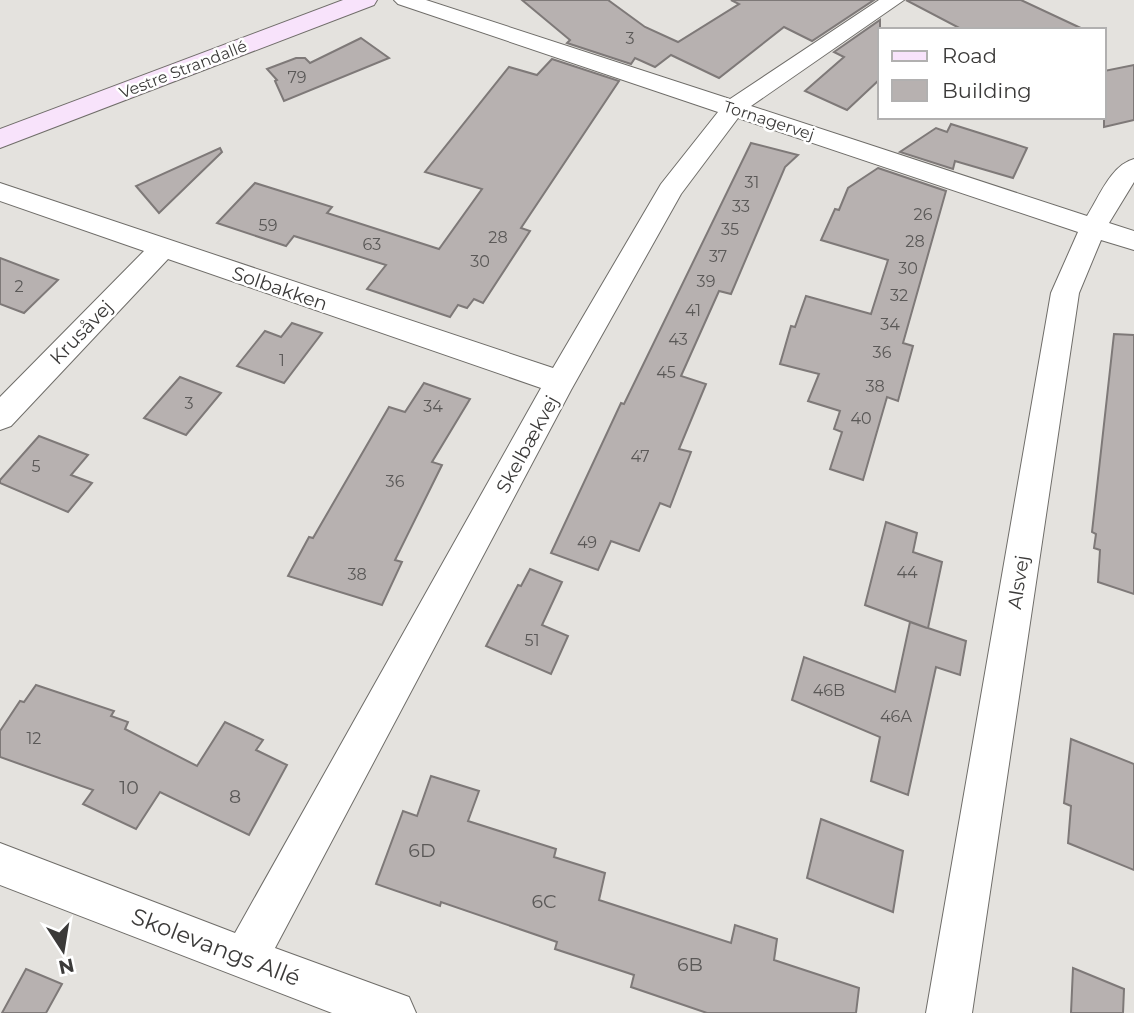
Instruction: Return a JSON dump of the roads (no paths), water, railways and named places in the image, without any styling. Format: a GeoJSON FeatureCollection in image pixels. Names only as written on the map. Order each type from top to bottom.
{"type":"FeatureCollection","features":[{"type":"Feature","properties":{"kind":"street","name":"Vestre Strandallé"},"geometry":{"type":"LineString","coordinates":[[0,139],[365,0]]}},
{"type":"Feature","properties":{"kind":"street","name":"Tornagervej"},"geometry":{"type":"LineString","coordinates":[[405,0],[1134,241]]}},
{"type":"Feature","properties":{"kind":"street","name":"Skelbækvej"},"geometry":{"type":"LineString","coordinates":[[245,959],[560,382],[670,190],[733,108],[893,0]]}},
{"type":"Feature","properties":{"kind":"street","name":"Alsvej"},"geometry":{"type":"LineString","coordinates":[[949,1013],[1065,293],[1093,228],[1126,174],[1134,167]]}},
{"type":"Feature","properties":{"kind":"street","name":"Solbakken"},"geometry":{"type":"LineString","coordinates":[[0,192],[560,382]]}},
{"type":"Feature","properties":{"kind":"street","name":"Krusåvej"},"geometry":{"type":"LineString","coordinates":[[0,416],[163,248]]}},
{"type":"Feature","properties":{"kind":"street","name":"Skolevangs Allé"},"geometry":{"type":"LineString","coordinates":[[0,864],[393,1013]]}}]}
